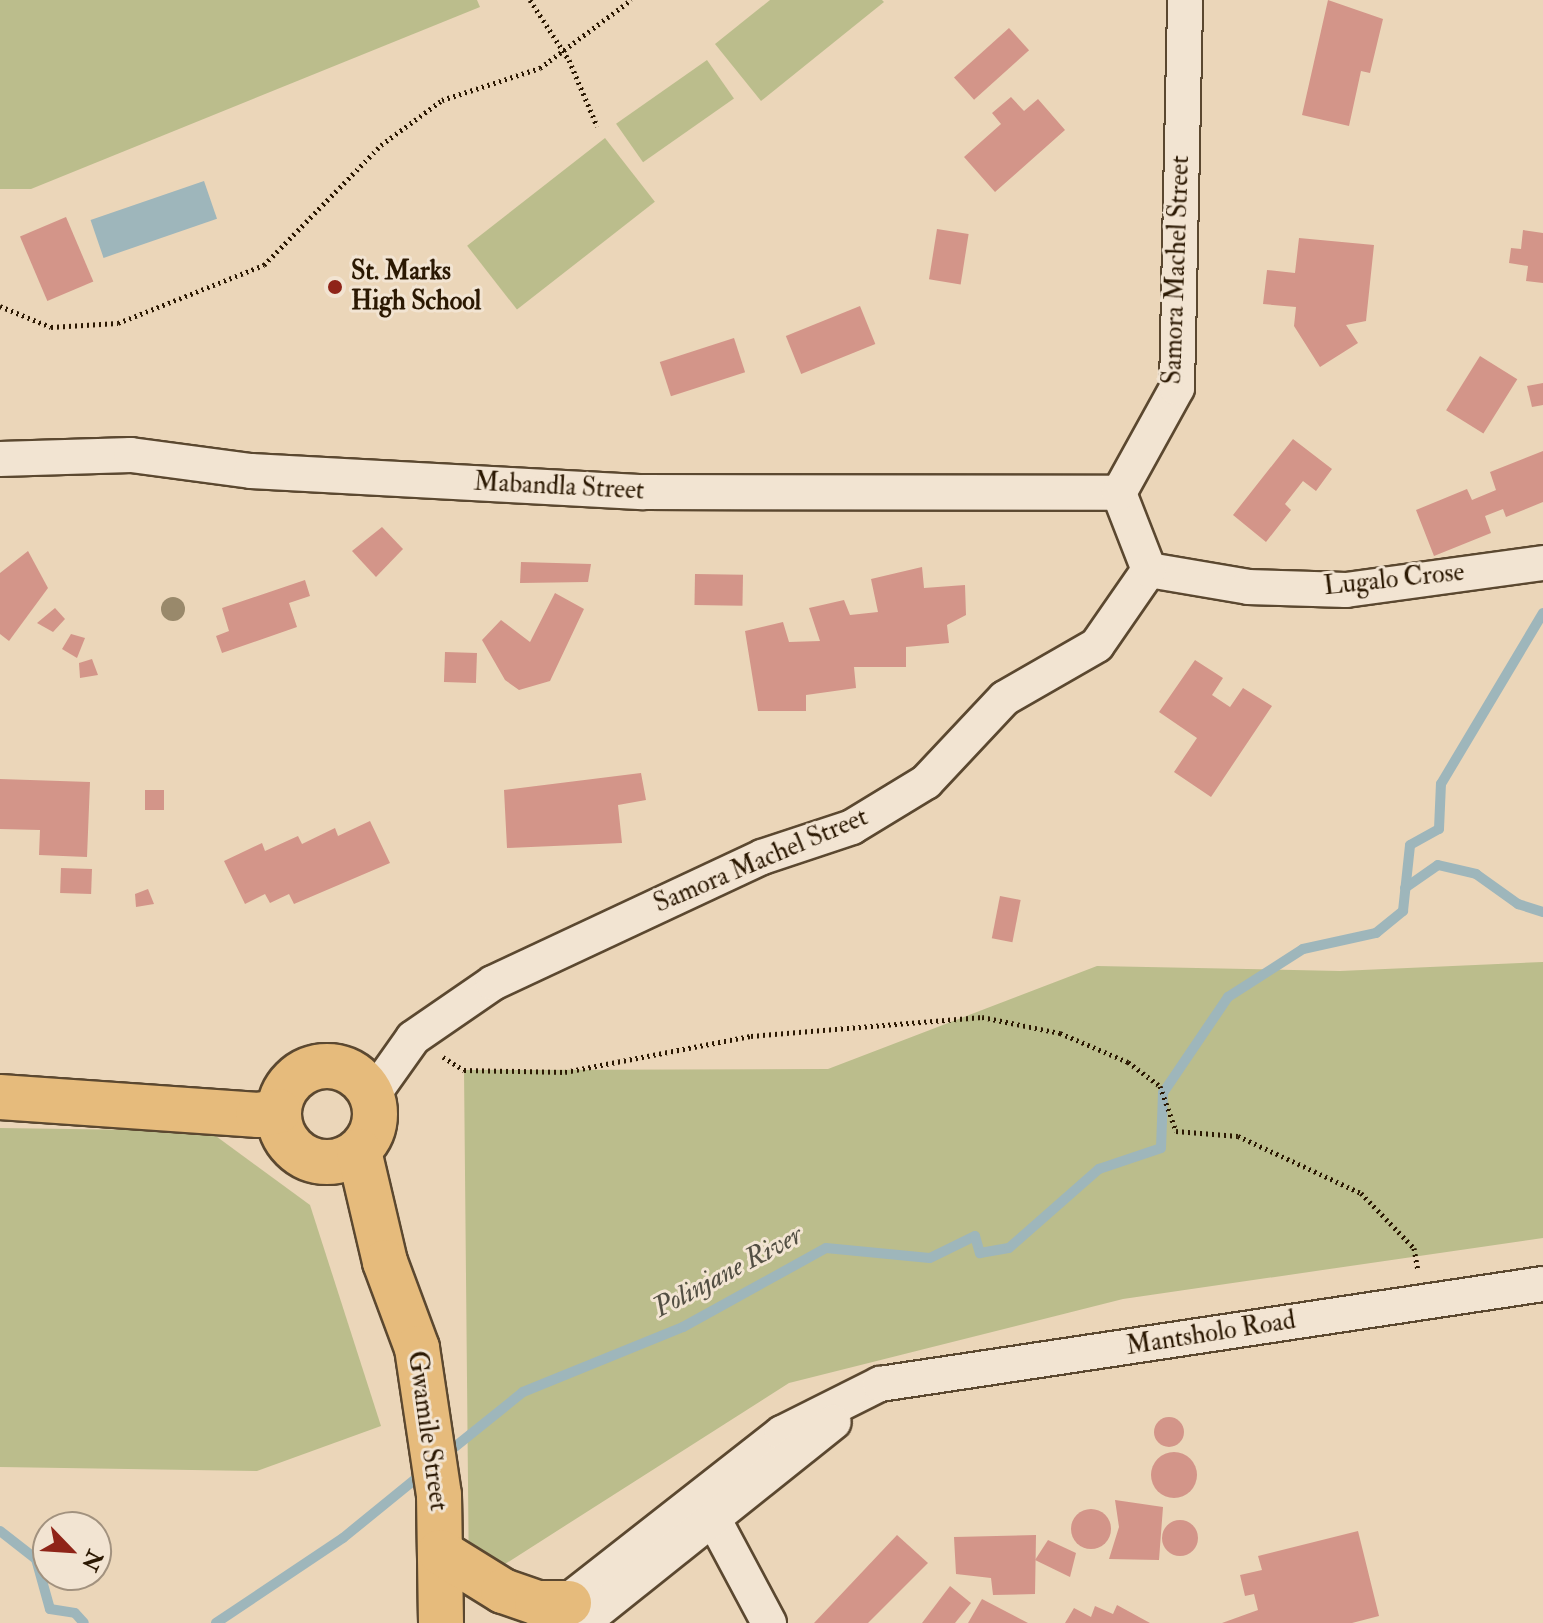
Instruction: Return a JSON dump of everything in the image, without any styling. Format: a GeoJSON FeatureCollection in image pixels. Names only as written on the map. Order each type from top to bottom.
{"type":"FeatureCollection","features":[{"type":"Feature","properties":{"kind":"main road"},"geometry":{"type":"LineString","coordinates":[[320,1066],[352,1073],[372,1096],[374,1126],[359,1151],[328,1163],[305,1157],[287,1141],[279,1111],[292,1081],[320,1066]]}},
{"type":"Feature","properties":{"kind":"main road"},"geometry":{"type":"LineString","coordinates":[[0,1097],[258,1115],[279,1111]]}},
{"type":"Feature","properties":{"kind":"main road","name":"Gwamile Street"},"geometry":{"type":"LineString","coordinates":[[359,1151],[385,1262],[417,1348],[439,1495],[441,1623]]}},
{"type":"Feature","properties":{"kind":"main road"},"geometry":{"type":"LineString","coordinates":[[440,1552],[503,1591],[563,1616]]}},
{"type":"Feature","properties":{"kind":"street","name":"Samora Machel Street"},"geometry":{"type":"LineString","coordinates":[[1119,493],[1177,388],[1185,0]]}},
{"type":"Feature","properties":{"kind":"street","name":"Mabandla Street"},"geometry":{"type":"LineString","coordinates":[[0,459],[131,455],[251,471],[643,492],[1119,493]]}},
{"type":"Feature","properties":{"kind":"street"},"geometry":{"type":"LineString","coordinates":[[1119,493],[1149,570]]}},
{"type":"Feature","properties":{"kind":"street","name":"Lugalo Crose"},"geometry":{"type":"LineString","coordinates":[[1149,570],[1248,587],[1346,590],[1543,563]]}},
{"type":"Feature","properties":{"kind":"street","name":"Samora Machel Street"},"geometry":{"type":"LineString","coordinates":[[372,1096],[413,1038],[551,952],[762,857],[852,827],[926,782],[1005,698],[1097,645],[1149,570]]}},
{"type":"Feature","properties":{"kind":"street","name":"Mantsholo Road"},"geometry":{"type":"LineString","coordinates":[[563,1616],[880,1384],[1424,1299],[1543,1284]]}},
{"type":"Feature","properties":{"kind":"street"},"geometry":{"type":"LineString","coordinates":[[708,1508],[769,1623]]}},
{"type":"Feature","properties":{"kind":"path"},"geometry":{"type":"LineString","coordinates":[[530,0],[569,60],[597,126]]}},
{"type":"Feature","properties":{"kind":"path"},"geometry":{"type":"LineString","coordinates":[[0,306],[51,327],[118,323],[264,265],[381,145],[442,100],[540,68],[631,0]]}},
{"type":"Feature","properties":{"kind":"path"},"geometry":{"type":"LineString","coordinates":[[413,1038],[464,1070],[565,1072],[751,1036],[982,1017],[1060,1033],[1128,1062],[1160,1086],[1176,1131],[1238,1136],[1361,1193],[1414,1248],[1424,1299]]}},
{"type":"Feature","properties":{"kind":"green space"},"geometry":{"type":"Polygon","coordinates":[[[0,0],[477,0],[480,7],[31,189],[0,189],[0,0]]]}},
{"type":"Feature","properties":{"kind":"green space"},"geometry":{"type":"Polygon","coordinates":[[[770,0],[884,2],[761,101],[715,44],[770,0]]]}},
{"type":"Feature","properties":{"kind":"green space"},"geometry":{"type":"Polygon","coordinates":[[[707,60],[734,99],[643,162],[616,124],[707,60]]]}},
{"type":"Feature","properties":{"kind":"green space"},"geometry":{"type":"Polygon","coordinates":[[[605,138],[655,202],[517,310],[467,246],[605,138]]]}},
{"type":"Feature","properties":{"kind":"green space"},"geometry":{"type":"Polygon","coordinates":[[[1543,962],[1543,1238],[1123,1299],[789,1383],[469,1587],[464,1070],[828,1069],[1097,966],[1340,971],[1543,962]]]}},
{"type":"Feature","properties":{"kind":"green space"},"geometry":{"type":"Polygon","coordinates":[[[0,1128],[209,1131],[310,1205],[381,1426],[257,1471],[0,1467],[0,1128]]]}},
{"type":"Feature","properties":{"kind":"water"},"geometry":{"type":"Polygon","coordinates":[[[204,181],[217,219],[104,258],[91,220],[204,181]]]}},
{"type":"Feature","properties":{"kind":"building"},"geometry":{"type":"Polygon","coordinates":[[[1328,0],[1383,19],[1370,73],[1361,71],[1349,126],[1302,115],[1328,0]]]}},
{"type":"Feature","properties":{"kind":"building"},"geometry":{"type":"Polygon","coordinates":[[[1009,28],[1029,50],[974,100],[954,78],[1009,28]]]}},
{"type":"Feature","properties":{"kind":"building"},"geometry":{"type":"Polygon","coordinates":[[[1011,97],[1024,111],[1038,99],[1065,130],[995,192],[964,157],[1001,124],[992,113],[1011,97]]]}},
{"type":"Feature","properties":{"kind":"building"},"geometry":{"type":"Polygon","coordinates":[[[66,217],[93,281],[47,301],[20,237],[66,217]]]}},
{"type":"Feature","properties":{"kind":"building"},"geometry":{"type":"Polygon","coordinates":[[[937,229],[969,234],[961,284],[929,279],[937,229]]]}},
{"type":"Feature","properties":{"kind":"building"},"geometry":{"type":"Polygon","coordinates":[[[1523,230],[1543,233],[1543,283],[1526,281],[1528,266],[1509,263],[1511,248],[1521,249],[1523,230]]]}},
{"type":"Feature","properties":{"kind":"building"},"geometry":{"type":"Polygon","coordinates":[[[1299,238],[1374,245],[1366,321],[1346,325],[1358,343],[1320,367],[1294,326],[1296,307],[1263,304],[1267,270],[1295,273],[1299,238]]]}},
{"type":"Feature","properties":{"kind":"building"},"geometry":{"type":"Polygon","coordinates":[[[860,306],[875,344],[801,374],[786,336],[860,306]]]}},
{"type":"Feature","properties":{"kind":"building"},"geometry":{"type":"Polygon","coordinates":[[[734,338],[745,372],[671,396],[660,362],[734,338]]]}},
{"type":"Feature","properties":{"kind":"building"},"geometry":{"type":"Polygon","coordinates":[[[1480,356],[1517,379],[1483,434],[1446,410],[1480,356]]]}},
{"type":"Feature","properties":{"kind":"building"},"geometry":{"type":"Polygon","coordinates":[[[1543,383],[1543,405],[1532,407],[1527,386],[1543,383]]]}},
{"type":"Feature","properties":{"kind":"building"},"geometry":{"type":"Polygon","coordinates":[[[1293,439],[1332,469],[1316,491],[1303,481],[1285,504],[1291,510],[1266,542],[1233,515],[1293,439]]]}},
{"type":"Feature","properties":{"kind":"building"},"geometry":{"type":"Polygon","coordinates":[[[1543,451],[1543,502],[1506,517],[1503,509],[1485,516],[1491,533],[1434,556],[1416,510],[1467,489],[1472,500],[1496,490],[1490,472],[1543,451]]]}},
{"type":"Feature","properties":{"kind":"building"},"geometry":{"type":"Polygon","coordinates":[[[382,527],[403,549],[376,577],[352,551],[382,527]]]}},
{"type":"Feature","properties":{"kind":"building"},"geometry":{"type":"Polygon","coordinates":[[[28,551],[48,588],[9,641],[0,634],[0,573],[28,551]]]}},
{"type":"Feature","properties":{"kind":"building"},"geometry":{"type":"Polygon","coordinates":[[[521,562],[591,564],[588,582],[520,583],[521,562]]]}},
{"type":"Feature","properties":{"kind":"building"},"geometry":{"type":"Polygon","coordinates":[[[922,567],[924,588],[965,585],[966,615],[947,625],[949,643],[906,647],[906,667],[854,667],[856,688],[806,695],[806,711],[758,711],[745,631],[783,622],[789,642],[820,641],[809,608],[844,600],[850,615],[878,612],[871,579],[922,567]]]}},
{"type":"Feature","properties":{"kind":"building"},"geometry":{"type":"Polygon","coordinates":[[[695,574],[743,575],[742,606],[694,605],[695,574]]]}},
{"type":"Feature","properties":{"kind":"building"},"geometry":{"type":"Polygon","coordinates":[[[305,580],[310,596],[289,603],[297,627],[222,653],[216,636],[229,631],[222,608],[305,580]]]}},
{"type":"Feature","properties":{"kind":"building"},"geometry":{"type":"Polygon","coordinates":[[[555,593],[584,609],[550,681],[519,690],[505,680],[482,640],[501,620],[530,642],[555,593]]]}},
{"type":"Feature","properties":{"kind":"building"},"geometry":{"type":"Polygon","coordinates":[[[55,608],[65,619],[53,632],[37,623],[55,608]]]}},
{"type":"Feature","properties":{"kind":"building"},"geometry":{"type":"Polygon","coordinates":[[[71,634],[85,638],[77,658],[62,649],[71,634]]]}},
{"type":"Feature","properties":{"kind":"building"},"geometry":{"type":"Polygon","coordinates":[[[445,652],[477,653],[476,683],[444,682],[445,652]]]}},
{"type":"Feature","properties":{"kind":"building"},"geometry":{"type":"Polygon","coordinates":[[[92,659],[98,675],[80,678],[79,663],[92,659]]]}},
{"type":"Feature","properties":{"kind":"building"},"geometry":{"type":"Polygon","coordinates":[[[1195,660],[1223,678],[1212,695],[1230,707],[1243,688],[1272,706],[1211,797],[1174,772],[1197,738],[1159,712],[1195,660]]]}},
{"type":"Feature","properties":{"kind":"building"},"geometry":{"type":"Polygon","coordinates":[[[641,773],[646,800],[618,805],[622,843],[507,848],[504,790],[641,773]]]}},
{"type":"Feature","properties":{"kind":"building"},"geometry":{"type":"Polygon","coordinates":[[[0,779],[90,782],[87,857],[39,855],[40,830],[0,829],[0,779]]]}},
{"type":"Feature","properties":{"kind":"building"},"geometry":{"type":"Polygon","coordinates":[[[145,790],[164,790],[164,810],[145,810],[145,790]]]}},
{"type":"Feature","properties":{"kind":"building"},"geometry":{"type":"Polygon","coordinates":[[[370,821],[390,863],[294,904],[289,894],[270,903],[265,894],[245,904],[224,861],[262,843],[265,851],[298,836],[302,844],[335,828],[338,836],[370,821]]]}},
{"type":"Feature","properties":{"kind":"building"},"geometry":{"type":"Polygon","coordinates":[[[61,868],[92,869],[91,894],[60,893],[61,868]]]}},
{"type":"Feature","properties":{"kind":"building"},"geometry":{"type":"Polygon","coordinates":[[[148,889],[154,904],[136,907],[135,894],[148,889]]]}},
{"type":"Feature","properties":{"kind":"building"},"geometry":{"type":"Polygon","coordinates":[[[1000,896],[1021,900],[1012,942],[992,938],[1000,896]]]}},
{"type":"Feature","properties":{"kind":"building"},"geometry":{"type":"Polygon","coordinates":[[[1169,1417],[1180,1421],[1184,1432],[1180,1443],[1169,1447],[1158,1443],[1154,1432],[1158,1421],[1169,1417]]]}},
{"type":"Feature","properties":{"kind":"building"},"geometry":{"type":"Polygon","coordinates":[[[1174,1452],[1190,1459],[1197,1475],[1190,1491],[1174,1498],[1158,1491],[1151,1475],[1158,1459],[1174,1452]]]}},
{"type":"Feature","properties":{"kind":"building"},"geometry":{"type":"Polygon","coordinates":[[[1115,1500],[1163,1507],[1159,1560],[1109,1559],[1119,1527],[1115,1500]]]}},
{"type":"Feature","properties":{"kind":"building"},"geometry":{"type":"Polygon","coordinates":[[[1091,1509],[1105,1515],[1111,1529],[1105,1543],[1091,1549],[1077,1543],[1071,1529],[1077,1515],[1091,1509]]]}},
{"type":"Feature","properties":{"kind":"building"},"geometry":{"type":"Polygon","coordinates":[[[1180,1520],[1193,1525],[1198,1538],[1193,1551],[1180,1556],[1167,1551],[1162,1538],[1167,1525],[1180,1520]]]}},
{"type":"Feature","properties":{"kind":"building"},"geometry":{"type":"Polygon","coordinates":[[[1358,1531],[1379,1616],[1352,1623],[1222,1623],[1258,1610],[1254,1594],[1245,1596],[1240,1575],[1262,1570],[1258,1556],[1358,1531]]]}},
{"type":"Feature","properties":{"kind":"building"},"geometry":{"type":"Polygon","coordinates":[[[897,1535],[928,1563],[868,1623],[814,1623],[897,1535]]]}},
{"type":"Feature","properties":{"kind":"building"},"geometry":{"type":"Polygon","coordinates":[[[1036,1535],[1035,1594],[993,1595],[991,1578],[956,1574],[954,1537],[1036,1535]]]}},
{"type":"Feature","properties":{"kind":"building"},"geometry":{"type":"Polygon","coordinates":[[[1048,1540],[1076,1553],[1070,1577],[1035,1560],[1048,1540]]]}},
{"type":"Feature","properties":{"kind":"building"},"geometry":{"type":"Polygon","coordinates":[[[950,1586],[971,1603],[955,1623],[922,1623],[950,1586]]]}},
{"type":"Feature","properties":{"kind":"building"},"geometry":{"type":"Polygon","coordinates":[[[982,1599],[1028,1623],[968,1623],[982,1599]]]}},
{"type":"Feature","properties":{"kind":"building"},"geometry":{"type":"Polygon","coordinates":[[[1117,1605],[1150,1623],[1065,1623],[1074,1608],[1091,1617],[1095,1606],[1113,1614],[1117,1605]]]}},
{"type":"Feature","properties":{"kind":"waterway","name":"Polinjane River"},"geometry":{"type":"LineString","coordinates":[[446,1454],[523,1392],[683,1327],[826,1248],[930,1258],[975,1236],[980,1253],[1009,1248],[1099,1169],[1161,1148],[1163,1093],[1228,997],[1303,949],[1376,933],[1403,911],[1410,845],[1439,829],[1441,784],[1543,613]]}},
{"type":"Feature","properties":{"kind":"waterway"},"geometry":{"type":"LineString","coordinates":[[1405,888],[1438,865],[1476,874],[1518,904],[1543,912]]}},
{"type":"Feature","properties":{"kind":"waterway","name":"Polinjane River"},"geometry":{"type":"LineString","coordinates":[[216,1623],[343,1538],[424,1472]]}},
{"type":"Feature","properties":{"kind":"waterway","name":"Polinjane River"},"geometry":{"type":"LineString","coordinates":[[0,1531],[36,1559],[50,1609],[75,1613],[84,1623]]}},
{"type":"Feature","properties":{"kind":"place","name":"St. Marks High School"},"geometry":{"type":"Point","coordinates":[335,287]}}]}
